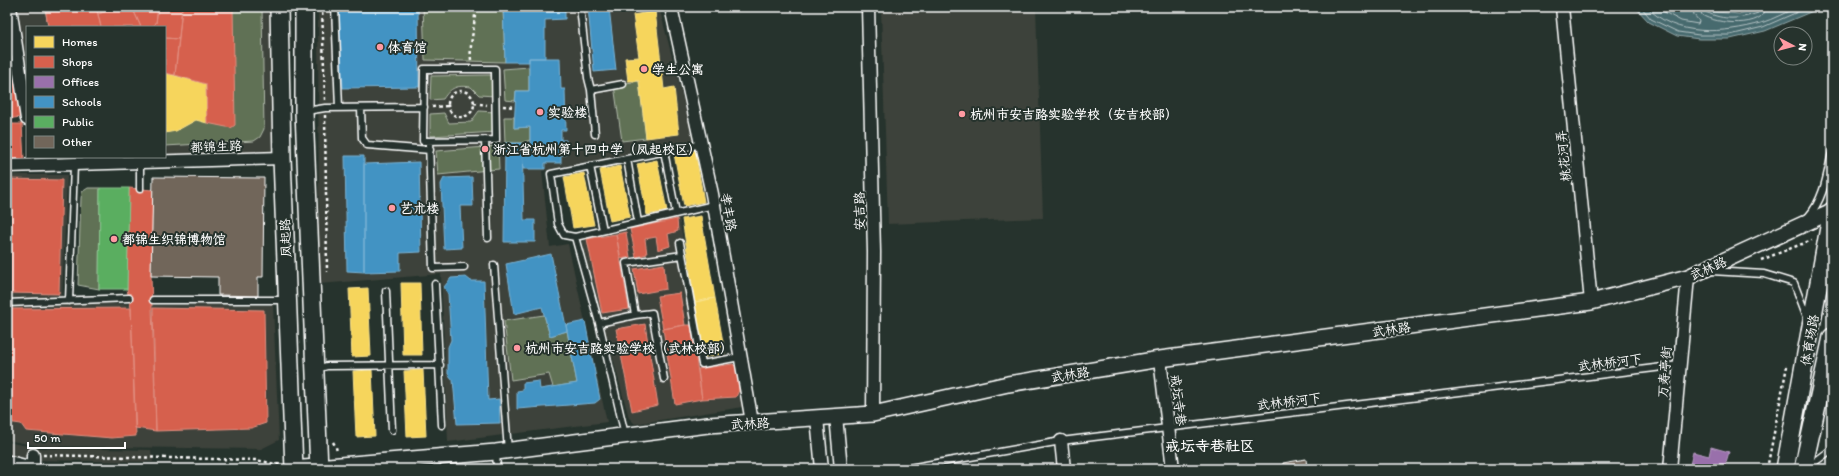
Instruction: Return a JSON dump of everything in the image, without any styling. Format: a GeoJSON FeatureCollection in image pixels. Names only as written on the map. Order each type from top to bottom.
{"type":"FeatureCollection","features":[{"type":"Feature","properties":{"kind":"main road","name":"凤起路"},"geometry":{"type":"LineString","coordinates":[[279,7],[282,158],[293,469]]}},
{"type":"Feature","properties":{"kind":"main road"},"geometry":{"type":"LineString","coordinates":[[304,7],[304,112],[319,468]]}},
{"type":"Feature","properties":{"kind":"main road","name":"体育场路"},"geometry":{"type":"LineString","coordinates":[[1785,469],[1832,211]]}},
{"type":"Feature","properties":{"kind":"main road","name":"体育场路"},"geometry":{"type":"LineString","coordinates":[[1804,469],[1832,337]]}},
{"type":"Feature","properties":{"kind":"street"},"geometry":{"type":"LineString","coordinates":[[10,7],[12,54],[26,115]]}},
{"type":"Feature","properties":{"kind":"street","name":"孝丰路"},"geometry":{"type":"LineString","coordinates":[[672,7],[714,204],[752,422]]}},
{"type":"Feature","properties":{"kind":"street","name":"安吉路"},"geometry":{"type":"LineString","coordinates":[[868,7],[874,252],[873,414]]}},
{"type":"Feature","properties":{"kind":"street","name":"桃花河弄"},"geometry":{"type":"LineString","coordinates":[[1562,7],[1591,302]]}},
{"type":"Feature","properties":{"kind":"street","name":"都锦生路"},"geometry":{"type":"LineString","coordinates":[[7,166],[33,162],[74,165],[282,158]]}},
{"type":"Feature","properties":{"kind":"street","name":"武林路"},"geometry":{"type":"LineString","coordinates":[[293,469],[502,452],[708,425],[873,414],[1008,384],[1160,359],[1591,302],[1688,277],[1832,211]]}},
{"type":"Feature","properties":{"kind":"street","name":"万寿亭街"},"geometry":{"type":"LineString","coordinates":[[1670,469],[1688,277]]}},
{"type":"Feature","properties":{"kind":"street","name":"戒坛寺巷"},"geometry":{"type":"LineString","coordinates":[[1160,359],[1173,469]]}},
{"type":"Feature","properties":{"kind":"street"},"geometry":{"type":"LineString","coordinates":[[836,416],[841,469]]}},
{"type":"Feature","properties":{"kind":"street"},"geometry":{"type":"LineString","coordinates":[[817,418],[822,469]]}},
{"type":"Feature","properties":{"kind":"street"},"geometry":{"type":"LineString","coordinates":[[1061,441],[1064,469]]}},
{"type":"Feature","properties":{"kind":"street"},"geometry":{"type":"LineString","coordinates":[[7,463],[32,464]]}},
{"type":"Feature","properties":{"kind":"lane"},"geometry":{"type":"LineString","coordinates":[[335,7],[339,108]]}},
{"type":"Feature","properties":{"kind":"lane"},"geometry":{"type":"LineString","coordinates":[[580,7],[595,134]]}},
{"type":"Feature","properties":{"kind":"lane"},"geometry":{"type":"LineString","coordinates":[[424,69],[472,69],[495,69],[496,140],[423,141],[424,69]]}},
{"type":"Feature","properties":{"kind":"lane"},"geometry":{"type":"LineString","coordinates":[[591,90],[623,84]]}},
{"type":"Feature","properties":{"kind":"lane"},"geometry":{"type":"LineString","coordinates":[[304,112],[325,108],[424,107]]}},
{"type":"Feature","properties":{"kind":"lane"},"geometry":{"type":"LineString","coordinates":[[361,108],[362,138],[367,145],[430,150]]}},
{"type":"Feature","properties":{"kind":"lane"},"geometry":{"type":"LineString","coordinates":[[485,140],[488,238]]}},
{"type":"Feature","properties":{"kind":"lane"},"geometry":{"type":"LineString","coordinates":[[429,141],[433,268],[464,267]]}},
{"type":"Feature","properties":{"kind":"lane"},"geometry":{"type":"LineString","coordinates":[[702,144],[551,174],[558,224],[564,235],[575,237],[714,204]]}},
{"type":"Feature","properties":{"kind":"lane"},"geometry":{"type":"LineString","coordinates":[[664,151],[676,213]]}},
{"type":"Feature","properties":{"kind":"lane"},"geometry":{"type":"LineString","coordinates":[[1801,225],[1816,208],[1825,184],[1832,152]]}},
{"type":"Feature","properties":{"kind":"lane"},"geometry":{"type":"LineString","coordinates":[[626,159],[638,222]]}},
{"type":"Feature","properties":{"kind":"lane"},"geometry":{"type":"LineString","coordinates":[[140,163],[140,189]]}},
{"type":"Feature","properties":{"kind":"lane"},"geometry":{"type":"LineString","coordinates":[[69,301],[74,165]]}},
{"type":"Feature","properties":{"kind":"lane"},"geometry":{"type":"LineString","coordinates":[[590,166],[603,230]]}},
{"type":"Feature","properties":{"kind":"lane"},"geometry":{"type":"LineString","coordinates":[[575,237],[599,323],[626,436]]}},
{"type":"Feature","properties":{"kind":"lane"},"geometry":{"type":"LineString","coordinates":[[680,243],[702,364],[740,357]]}},
{"type":"Feature","properties":{"kind":"lane"},"geometry":{"type":"LineString","coordinates":[[635,315],[626,263],[682,255]]}},
{"type":"Feature","properties":{"kind":"lane"},"geometry":{"type":"LineString","coordinates":[[494,265],[502,452],[498,469]]}},
{"type":"Feature","properties":{"kind":"lane"},"geometry":{"type":"LineString","coordinates":[[1703,270],[1764,274],[1794,283],[1801,297],[1811,329]]}},
{"type":"Feature","properties":{"kind":"lane"},"geometry":{"type":"LineString","coordinates":[[435,284],[442,426]]}},
{"type":"Feature","properties":{"kind":"lane"},"geometry":{"type":"LineString","coordinates":[[386,292],[392,430]]}},
{"type":"Feature","properties":{"kind":"lane"},"geometry":{"type":"LineString","coordinates":[[7,303],[129,298]]}},
{"type":"Feature","properties":{"kind":"lane"},"geometry":{"type":"LineString","coordinates":[[153,300],[287,300]]}},
{"type":"Feature","properties":{"kind":"lane"},"geometry":{"type":"LineString","coordinates":[[599,323],[652,313],[664,379]]}},
{"type":"Feature","properties":{"kind":"lane"},"geometry":{"type":"LineString","coordinates":[[315,369],[327,366],[440,365]]}},
{"type":"Feature","properties":{"kind":"lane","name":"武林桥河下"},"geometry":{"type":"LineString","coordinates":[[903,469],[1061,441],[1679,365]]}},
{"type":"Feature","properties":{"kind":"lane"},"geometry":{"type":"LineString","coordinates":[[1804,469],[1832,449]]}},
{"type":"Feature","properties":{"kind":"path"},"geometry":{"type":"LineString","coordinates":[[322,7],[327,279]]}},
{"type":"Feature","properties":{"kind":"path"},"geometry":{"type":"LineString","coordinates":[[472,69],[470,53],[476,18],[475,7]]}},
{"type":"Feature","properties":{"kind":"path"},"geometry":{"type":"LineString","coordinates":[[459,92],[463,92],[470,96],[473,103],[471,111],[465,117],[452,114],[448,106],[449,98],[459,92]]}},
{"type":"Feature","properties":{"kind":"path"},"geometry":{"type":"LineString","coordinates":[[473,103],[495,106]]}},
{"type":"Feature","properties":{"kind":"path"},"geometry":{"type":"LineString","coordinates":[[424,107],[448,106]]}},
{"type":"Feature","properties":{"kind":"path"},"geometry":{"type":"LineString","coordinates":[[1767,469],[1789,360]]}},
{"type":"Feature","properties":{"kind":"path"},"geometry":{"type":"LineString","coordinates":[[330,437],[336,447],[338,465]]}},
{"type":"Feature","properties":{"kind":"path"},"geometry":{"type":"LineString","coordinates":[[32,464],[256,460],[293,469]]}},
{"type":"Feature","properties":{"kind":"shaded area"},"geometry":{"type":"Polygon","coordinates":[[[17,7],[271,7],[276,151],[166,156],[166,26],[26,26],[26,67],[17,7]]]}},
{"type":"Feature","properties":{"kind":"shaded area","name":"浙江省杭州第十四中学（凤起校区）"},"geometry":{"type":"Polygon","coordinates":[[[318,7],[659,7],[694,140],[542,171],[550,247],[568,244],[607,422],[448,442],[441,274],[319,284],[318,7]]]}},
{"type":"Feature","properties":{"kind":"shaded area","name":"杭州市安吉路实验学校（安吉校部）"},"geometry":{"type":"Polygon","coordinates":[[[960,7],[1036,7],[1043,218],[888,224],[881,10],[960,7]]]}},
{"type":"Feature","properties":{"kind":"shaded area"},"geometry":{"type":"Polygon","coordinates":[[[7,175],[67,175],[62,301],[146,305],[273,305],[279,440],[261,449],[38,446],[7,440],[7,175]]]}},
{"type":"Feature","properties":{"kind":"shaded area"},"geometry":{"type":"Polygon","coordinates":[[[679,217],[705,357],[734,353],[743,407],[635,424],[629,418],[581,240],[679,217]]]}},
{"type":"Feature","properties":{"kind":"shaded area"},"geometry":{"type":"Polygon","coordinates":[[[7,442],[38,448],[151,450],[153,462],[29,460],[7,469],[7,442]]]}},
{"type":"Feature","properties":{"kind":"green space"},"geometry":{"type":"Polygon","coordinates":[[[45,7],[262,7],[264,129],[260,137],[254,141],[166,146],[166,26],[48,26],[45,7]]]}},
{"type":"Feature","properties":{"kind":"green space"},"geometry":{"type":"Polygon","coordinates":[[[423,7],[503,7],[505,62],[425,60],[423,7]]]}},
{"type":"Feature","properties":{"kind":"green space"},"geometry":{"type":"Polygon","coordinates":[[[529,67],[529,91],[516,91],[515,101],[505,100],[503,69],[529,67]]]}},
{"type":"Feature","properties":{"kind":"green space"},"geometry":{"type":"Polygon","coordinates":[[[491,75],[495,96],[479,95],[471,87],[462,86],[452,89],[443,99],[430,100],[431,76],[491,75]]]}},
{"type":"Feature","properties":{"kind":"green space"},"geometry":{"type":"Polygon","coordinates":[[[639,81],[646,138],[622,141],[614,85],[639,81]]]}},
{"type":"Feature","properties":{"kind":"green space"},"geometry":{"type":"Polygon","coordinates":[[[479,111],[495,112],[496,132],[430,136],[430,114],[444,113],[449,123],[471,122],[479,111]]]}},
{"type":"Feature","properties":{"kind":"green space"},"geometry":{"type":"Polygon","coordinates":[[[504,117],[514,117],[514,128],[530,127],[530,140],[522,143],[505,143],[504,117]]]}},
{"type":"Feature","properties":{"kind":"green space"},"geometry":{"type":"Polygon","coordinates":[[[498,146],[499,169],[438,175],[436,151],[498,146]]]}},
{"type":"Feature","properties":{"kind":"green space"},"geometry":{"type":"Polygon","coordinates":[[[88,188],[100,188],[99,289],[78,285],[81,198],[82,192],[88,188]]]}},
{"type":"Feature","properties":{"kind":"green space"},"geometry":{"type":"Polygon","coordinates":[[[544,315],[550,336],[567,331],[577,383],[553,387],[549,374],[511,380],[504,321],[544,315]]]}},
{"type":"Feature","properties":{"kind":"water"},"geometry":{"type":"Polygon","coordinates":[[[1635,7],[1704,7],[1717,12],[1739,14],[1762,7],[1814,7],[1813,11],[1777,26],[1773,26],[1773,28],[1765,31],[1730,39],[1699,39],[1677,36],[1649,22],[1635,7]]]}},
{"type":"Feature","properties":{"kind":"building: Homes","name":"学生公寓"},"geometry":{"type":"Polygon","coordinates":[[[655,11],[664,89],[674,87],[679,134],[646,138],[639,81],[628,81],[625,58],[639,57],[633,15],[655,11]]]}},
{"type":"Feature","properties":{"kind":"building: Homes"},"geometry":{"type":"Polygon","coordinates":[[[7,17],[11,46],[7,47],[7,17]]]}},
{"type":"Feature","properties":{"kind":"building: Homes"},"geometry":{"type":"Polygon","coordinates":[[[166,73],[206,84],[207,123],[196,120],[176,131],[166,133],[166,73]]]}},
{"type":"Feature","properties":{"kind":"building: Homes"},"geometry":{"type":"Polygon","coordinates":[[[695,150],[704,202],[684,206],[674,154],[695,150]]]}},
{"type":"Feature","properties":{"kind":"building: Homes"},"geometry":{"type":"Polygon","coordinates":[[[657,160],[667,211],[647,215],[637,164],[657,160]]]}},
{"type":"Feature","properties":{"kind":"building: Homes"},"geometry":{"type":"Polygon","coordinates":[[[620,166],[630,217],[610,221],[600,170],[620,166]]]}},
{"type":"Feature","properties":{"kind":"building: Homes"},"geometry":{"type":"Polygon","coordinates":[[[584,173],[594,225],[573,228],[564,177],[584,173]]]}},
{"type":"Feature","properties":{"kind":"building: Homes"},"geometry":{"type":"Polygon","coordinates":[[[701,216],[715,298],[695,302],[682,219],[701,216]]]}},
{"type":"Feature","properties":{"kind":"building: Homes"},"geometry":{"type":"Polygon","coordinates":[[[401,283],[420,283],[422,355],[403,355],[401,283]]]}},
{"type":"Feature","properties":{"kind":"building: Homes"},"geometry":{"type":"Polygon","coordinates":[[[368,288],[371,356],[352,357],[349,289],[368,288]]]}},
{"type":"Feature","properties":{"kind":"building: Homes"},"geometry":{"type":"Polygon","coordinates":[[[715,298],[725,353],[705,357],[695,302],[715,298]]]}},
{"type":"Feature","properties":{"kind":"building: Homes"},"geometry":{"type":"Polygon","coordinates":[[[372,370],[375,436],[356,437],[353,371],[372,370]]]}},
{"type":"Feature","properties":{"kind":"building: Homes"},"geometry":{"type":"Polygon","coordinates":[[[423,370],[426,436],[407,437],[404,371],[423,370]]]}},
{"type":"Feature","properties":{"kind":"building: Shops"},"geometry":{"type":"Polygon","coordinates":[[[45,7],[96,7],[101,26],[48,26],[45,7]]]}},
{"type":"Feature","properties":{"kind":"building: Shops"},"geometry":{"type":"Polygon","coordinates":[[[96,7],[118,7],[98,14],[96,7]]]}},
{"type":"Feature","properties":{"kind":"building: Shops"},"geometry":{"type":"Polygon","coordinates":[[[118,7],[132,7],[141,26],[101,26],[98,14],[118,7]]]}},
{"type":"Feature","properties":{"kind":"building: Shops"},"geometry":{"type":"Polygon","coordinates":[[[132,7],[158,7],[156,23],[153,26],[141,26],[132,7]]]}},
{"type":"Feature","properties":{"kind":"building: Shops"},"geometry":{"type":"Polygon","coordinates":[[[158,7],[182,7],[179,39],[166,38],[166,26],[153,26],[156,23],[158,7]]]}},
{"type":"Feature","properties":{"kind":"building: Shops"},"geometry":{"type":"Polygon","coordinates":[[[182,7],[233,7],[235,125],[231,128],[207,123],[206,84],[175,75],[182,7]]]}},
{"type":"Feature","properties":{"kind":"building: Shops"},"geometry":{"type":"Polygon","coordinates":[[[166,38],[179,39],[175,75],[166,73],[166,38]]]}},
{"type":"Feature","properties":{"kind":"building: Shops"},"geometry":{"type":"Polygon","coordinates":[[[14,57],[21,117],[7,119],[7,58],[14,57]]]}},
{"type":"Feature","properties":{"kind":"building: Shops"},"geometry":{"type":"Polygon","coordinates":[[[7,124],[22,124],[24,160],[7,160],[7,124]]]}},
{"type":"Feature","properties":{"kind":"building: Shops"},"geometry":{"type":"Polygon","coordinates":[[[7,179],[62,180],[59,294],[7,293],[7,179]]]}},
{"type":"Feature","properties":{"kind":"building: Shops"},"geometry":{"type":"Polygon","coordinates":[[[129,188],[153,190],[151,276],[156,431],[135,428],[131,308],[127,289],[129,188]]]}},
{"type":"Feature","properties":{"kind":"building: Shops"},"geometry":{"type":"Polygon","coordinates":[[[677,219],[678,231],[668,234],[670,246],[658,250],[656,237],[645,239],[647,254],[636,257],[630,229],[677,219]]]}},
{"type":"Feature","properties":{"kind":"building: Shops"},"geometry":{"type":"Polygon","coordinates":[[[626,232],[630,257],[621,259],[616,234],[626,232]]]}},
{"type":"Feature","properties":{"kind":"building: Shops"},"geometry":{"type":"Polygon","coordinates":[[[616,234],[629,309],[602,313],[587,239],[616,234]]]}},
{"type":"Feature","properties":{"kind":"building: Shops"},"geometry":{"type":"Polygon","coordinates":[[[664,264],[666,289],[638,294],[634,269],[664,264]]]}},
{"type":"Feature","properties":{"kind":"building: Shops"},"geometry":{"type":"Polygon","coordinates":[[[680,293],[685,325],[663,329],[657,296],[680,293]]]}},
{"type":"Feature","properties":{"kind":"building: Shops"},"geometry":{"type":"Polygon","coordinates":[[[131,308],[136,436],[112,438],[26,431],[21,424],[7,422],[7,309],[131,308]]]}},
{"type":"Feature","properties":{"kind":"building: Shops"},"geometry":{"type":"Polygon","coordinates":[[[153,308],[264,310],[266,423],[251,428],[156,431],[153,308]]]}},
{"type":"Feature","properties":{"kind":"building: Shops"},"geometry":{"type":"Polygon","coordinates":[[[645,324],[658,405],[632,411],[616,329],[645,324]]]}},
{"type":"Feature","properties":{"kind":"building: Shops"},"geometry":{"type":"Polygon","coordinates":[[[691,325],[702,399],[675,404],[663,329],[691,325]]]}},
{"type":"Feature","properties":{"kind":"building: Shops"},"geometry":{"type":"Polygon","coordinates":[[[733,364],[737,368],[739,390],[736,397],[702,399],[698,369],[733,364]]]}},
{"type":"Feature","properties":{"kind":"building: Offices"},"geometry":{"type":"Polygon","coordinates":[[[1711,447],[1729,452],[1724,469],[1689,469],[1693,452],[1709,456],[1711,447]]]}},
{"type":"Feature","properties":{"kind":"building: Schools","name":"体育馆"},"geometry":{"type":"Polygon","coordinates":[[[339,7],[418,7],[419,87],[343,88],[339,7]]]}},
{"type":"Feature","properties":{"kind":"building: Schools"},"geometry":{"type":"Polygon","coordinates":[[[503,7],[565,7],[565,19],[545,20],[545,58],[529,58],[529,62],[505,62],[503,7]]]}},
{"type":"Feature","properties":{"kind":"building: Schools"},"geometry":{"type":"Polygon","coordinates":[[[588,7],[609,7],[616,70],[594,72],[588,7]]]}},
{"type":"Feature","properties":{"kind":"building: Schools","name":"实验楼"},"geometry":{"type":"Polygon","coordinates":[[[529,58],[560,58],[561,89],[565,89],[566,130],[561,130],[561,140],[566,140],[566,155],[561,155],[561,163],[545,163],[545,169],[523,169],[522,146],[530,146],[530,127],[514,128],[516,91],[529,91],[529,58]]]}},
{"type":"Feature","properties":{"kind":"building: Schools"},"geometry":{"type":"Polygon","coordinates":[[[505,143],[522,143],[524,220],[535,220],[535,242],[504,242],[505,143]]]}},
{"type":"Feature","properties":{"kind":"building: Schools"},"geometry":{"type":"Polygon","coordinates":[[[345,156],[364,156],[364,272],[347,271],[345,156]]]}},
{"type":"Feature","properties":{"kind":"building: Schools","name":"艺术楼"},"geometry":{"type":"Polygon","coordinates":[[[419,162],[421,252],[400,253],[400,271],[364,272],[364,164],[419,162]]]}},
{"type":"Feature","properties":{"kind":"building: Schools"},"geometry":{"type":"Polygon","coordinates":[[[472,177],[473,206],[460,206],[462,248],[444,249],[441,184],[444,178],[472,177]]]}},
{"type":"Feature","properties":{"kind":"building: Schools"},"geometry":{"type":"Polygon","coordinates":[[[551,254],[567,331],[550,336],[542,307],[514,314],[506,264],[551,254]]]}},
{"type":"Feature","properties":{"kind":"building: Schools"},"geometry":{"type":"Polygon","coordinates":[[[466,277],[471,281],[484,281],[488,400],[499,399],[500,423],[457,424],[453,380],[448,374],[448,347],[451,340],[448,294],[444,287],[451,278],[466,277]]]}},
{"type":"Feature","properties":{"kind":"building: Schools"},"geometry":{"type":"Polygon","coordinates":[[[585,321],[600,399],[595,403],[517,409],[517,391],[523,390],[523,383],[539,381],[540,389],[577,383],[566,325],[585,321]]]}},
{"type":"Feature","properties":{"kind":"building: Public","name":"都锦生织锦博物馆"},"geometry":{"type":"Polygon","coordinates":[[[100,188],[129,188],[127,289],[99,289],[100,188]]]}},
{"type":"Feature","properties":{"kind":"building: Other"},"geometry":{"type":"Polygon","coordinates":[[[153,177],[264,178],[263,277],[258,277],[258,296],[218,295],[218,277],[151,276],[153,177]]]}},
{"type":"Feature","properties":{"kind":"building: Other"},"geometry":{"type":"Polygon","coordinates":[[[1306,459],[1307,469],[1283,469],[1283,463],[1306,459]]]}},
{"type":"Feature","properties":{"kind":"place","name":"体育馆"},"geometry":{"type":"Point","coordinates":[380,47]}},
{"type":"Feature","properties":{"kind":"place","name":"学生公寓"},"geometry":{"type":"Point","coordinates":[644,69]}},
{"type":"Feature","properties":{"kind":"place","name":"实验楼"},"geometry":{"type":"Point","coordinates":[540,112]}},
{"type":"Feature","properties":{"kind":"place","name":"杭州市安吉路实验学校（安吉校部）"},"geometry":{"type":"Point","coordinates":[962,114]}},
{"type":"Feature","properties":{"kind":"place","name":"浙江省杭州第十四中学（凤起校区）"},"geometry":{"type":"Point","coordinates":[485,149]}},
{"type":"Feature","properties":{"kind":"place","name":"艺术楼"},"geometry":{"type":"Point","coordinates":[392,208]}},
{"type":"Feature","properties":{"kind":"place","name":"都锦生织锦博物馆"},"geometry":{"type":"Point","coordinates":[114,239]}},
{"type":"Feature","properties":{"kind":"place","name":"杭州市安吉路实验学校（武林校部）"},"geometry":{"type":"Point","coordinates":[517,348]}},
{"type":"Feature","properties":{"kind":"district","name":"戒坛寺巷社区"},"geometry":{"type":"Point","coordinates":[1210,446]}}]}
